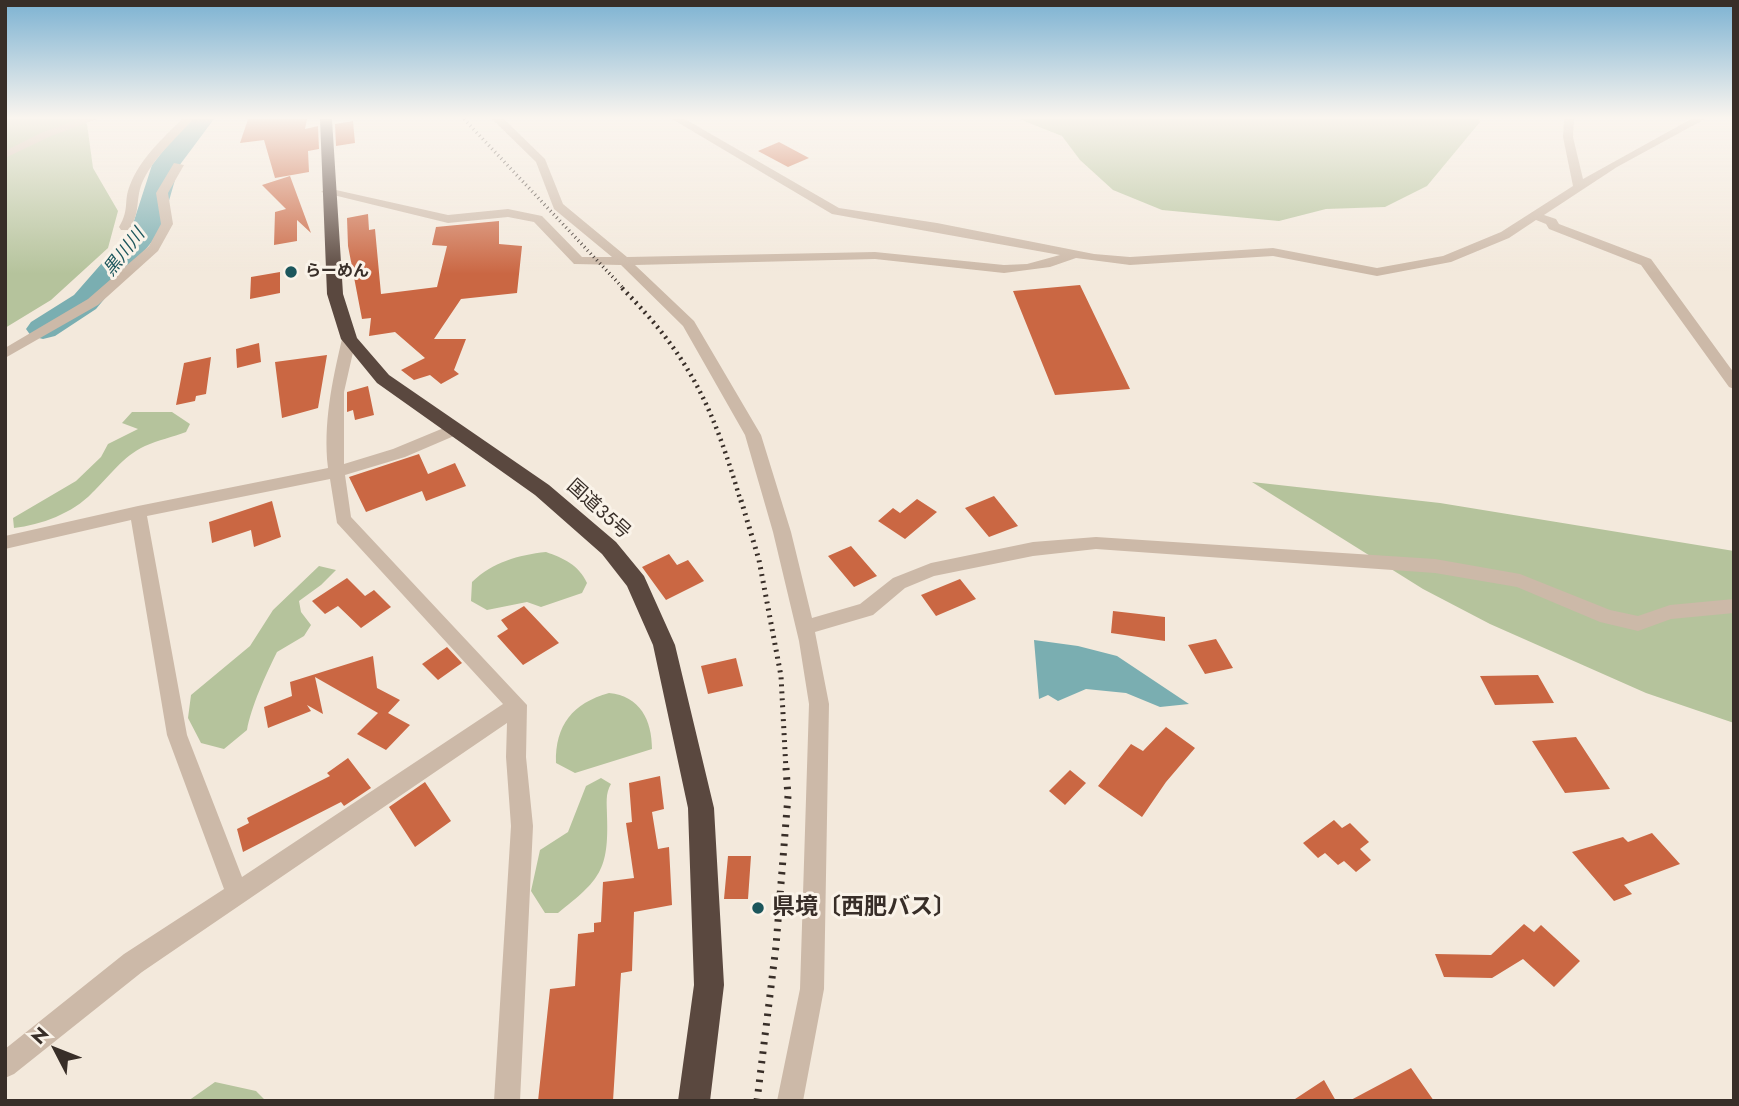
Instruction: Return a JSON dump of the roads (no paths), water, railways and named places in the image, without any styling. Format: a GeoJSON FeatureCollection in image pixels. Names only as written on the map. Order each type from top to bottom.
{"type":"FeatureCollection","features":[{"type":"Feature","properties":{"kind":"highway","name":"国道35号"},"geometry":{"type":"LineString","coordinates":[[327,171],[335,294],[349,339],[383,379],[542,490],[609,548],[636,582],[664,645],[701,808],[709,985],[694,1101]]}},
{"type":"Feature","properties":{"kind":"street"},"geometry":{"type":"LineString","coordinates":[[125,227],[133,213],[130,202],[133,189],[145,171]]}},
{"type":"Feature","properties":{"kind":"street"},"geometry":{"type":"LineString","coordinates":[[5,354],[93,302],[155,248],[167,224],[162,193],[175,171]]}},
{"type":"Feature","properties":{"kind":"street"},"geometry":{"type":"LineString","coordinates":[[545,171],[558,206],[624,261],[689,324],[753,435],[782,532],[805,627],[819,704],[812,989],[790,1101]]}},
{"type":"Feature","properties":{"kind":"street"},"geometry":{"type":"LineString","coordinates":[[765,171],[836,211],[937,227],[1073,255],[1130,261],[1273,252],[1377,272],[1446,259],[1504,235],[1605,171]]}},
{"type":"Feature","properties":{"kind":"street"},"geometry":{"type":"LineString","coordinates":[[1575,171],[1579,188]]}},
{"type":"Feature","properties":{"kind":"street"},"geometry":{"type":"LineString","coordinates":[[327,192],[447,219],[508,214],[538,219],[579,261],[681,262],[888,256],[972,270],[1030,268],[1073,255]]}},
{"type":"Feature","properties":{"kind":"street"},"geometry":{"type":"LineString","coordinates":[[1536,216],[1552,222],[1553,226],[1646,262],[1734,384]]}},
{"type":"Feature","properties":{"kind":"street"},"geometry":{"type":"LineString","coordinates":[[349,339],[337,392],[336,472],[344,519],[517,705],[516,757],[522,826],[507,1101]]}},
{"type":"Feature","properties":{"kind":"street"},"geometry":{"type":"LineString","coordinates":[[5,543],[138,512],[336,472],[399,453],[456,429]]}},
{"type":"Feature","properties":{"kind":"street"},"geometry":{"type":"LineString","coordinates":[[138,512],[177,735],[236,891]]}},
{"type":"Feature","properties":{"kind":"street"},"geometry":{"type":"LineString","coordinates":[[805,627],[866,610],[899,583],[931,570],[1033,549],[1096,543],[1435,566],[1520,581],[1607,617],[1638,624],[1670,612],[1734,606]]}},
{"type":"Feature","properties":{"kind":"street"},"geometry":{"type":"LineString","coordinates":[[5,1065],[133,963],[236,891],[517,705]]}},
{"type":"Feature","properties":{"kind":"water"},"geometry":{"type":"Polygon","coordinates":[[[1034,640],[1078,646],[1117,656],[1189,704],[1160,707],[1126,693],[1086,689],[1058,701],[1048,695],[1039,699],[1034,640]]]}},
{"type":"Feature","properties":{"kind":"waterway","name":"黒川川"},"geometry":{"type":"LineString","coordinates":[[43,329],[85,302],[145,232],[164,171]]}},
{"type":"Feature","properties":{"kind":"railway"},"geometry":{"type":"LineString","coordinates":[[513,171],[624,289]]}},
{"type":"Feature","properties":{"kind":"railway"},"geometry":{"type":"LineString","coordinates":[[622,288],[666,338],[697,386],[710,412],[741,502]]}},
{"type":"Feature","properties":{"kind":"railway"},"geometry":{"type":"LineString","coordinates":[[741,500],[759,560],[781,676],[786,770]]}},
{"type":"Feature","properties":{"kind":"railway"},"geometry":{"type":"LineString","coordinates":[[757,1101],[776,946],[788,796],[786,768]]}},
{"type":"Feature","properties":{"kind":"place","name":"らーめん"},"geometry":{"type":"Point","coordinates":[291,272]}},
{"type":"Feature","properties":{"kind":"place","name":"県境〔西肥バス〕"},"geometry":{"type":"Point","coordinates":[758,908]}}]}
